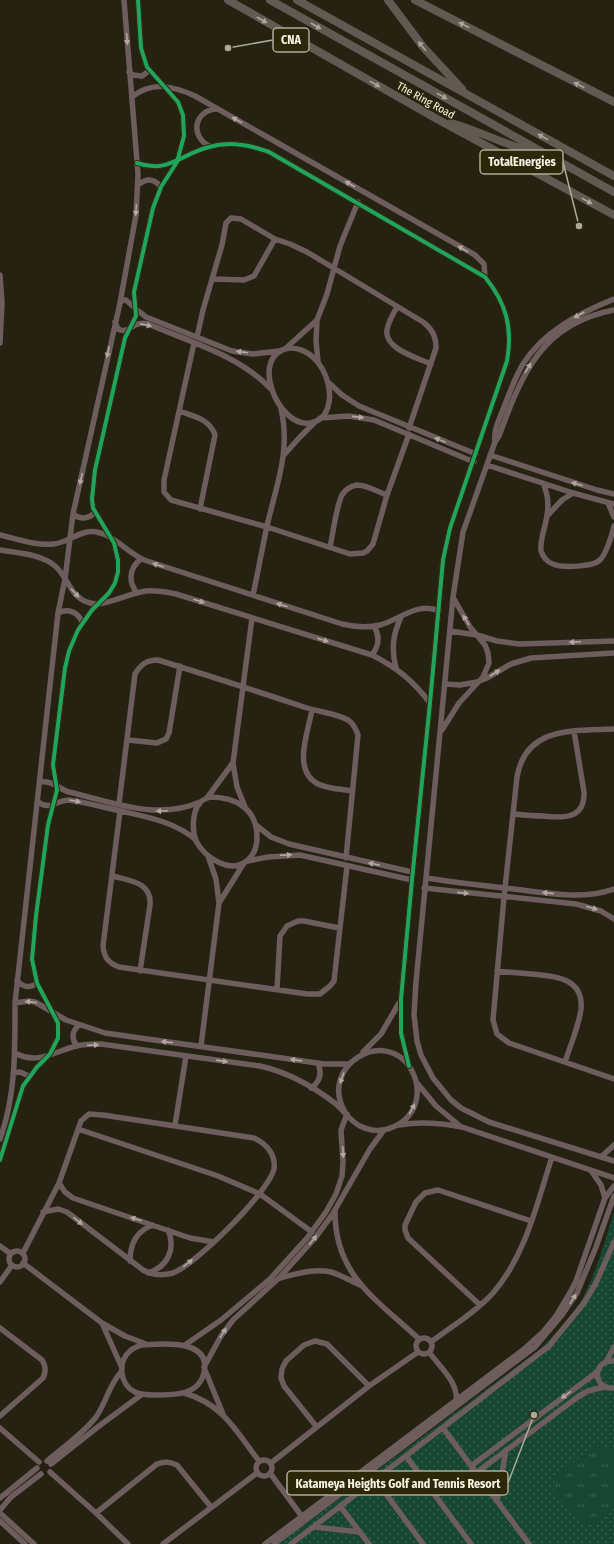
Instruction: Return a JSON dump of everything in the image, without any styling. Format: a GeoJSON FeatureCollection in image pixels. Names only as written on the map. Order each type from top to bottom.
{"type":"FeatureCollection","features":[{"type":"Feature","properties":{"kind":"highway","name":"The Ring Road"},"geometry":{"type":"LineString","coordinates":[[228,0],[437,119],[614,215]]}},
{"type":"Feature","properties":{"kind":"highway","name":"The Ring Road"},"geometry":{"type":"LineString","coordinates":[[270,0],[614,192]]}},
{"type":"Feature","properties":{"kind":"highway"},"geometry":{"type":"LineString","coordinates":[[297,0],[614,176]]}},
{"type":"Feature","properties":{"kind":"highway"},"geometry":{"type":"LineString","coordinates":[[388,0],[424,48],[468,95]]}},
{"type":"Feature","properties":{"kind":"highway"},"geometry":{"type":"LineString","coordinates":[[415,0],[614,102]]}},
{"type":"Feature","properties":{"kind":"highway"},"geometry":{"type":"LineString","coordinates":[[437,119],[472,129],[523,149],[546,155]]}},
{"type":"Feature","properties":{"kind":"street"},"geometry":{"type":"LineString","coordinates":[[0,1139],[11,1098],[15,1053],[15,1003],[17,980],[58,613],[65,579],[73,514],[120,303],[136,214],[138,185],[137,163],[124,0]]}},
{"type":"Feature","properties":{"kind":"street"},"geometry":{"type":"LineString","coordinates":[[0,1160],[23,1086],[29,1076],[50,1054],[57,1043],[59,1033],[58,1023],[37,983],[33,967],[33,945],[48,825],[57,786],[53,772],[53,765],[65,668],[71,644],[82,622],[106,597],[112,588],[118,572],[118,554],[111,538],[95,513],[92,499],[95,470],[125,338],[129,328],[136,318],[137,310],[134,300],[134,292],[153,208],[162,187],[177,162],[183,142],[184,122],[178,102],[149,71],[141,48],[138,3],[143,0]]}},
{"type":"Feature","properties":{"kind":"street"},"geometry":{"type":"LineString","coordinates":[[129,72],[137,77],[146,74],[149,71]]}},
{"type":"Feature","properties":{"kind":"street"},"geometry":{"type":"LineString","coordinates":[[132,96],[144,89],[162,85],[187,92],[475,256],[484,264],[485,277]]}},
{"type":"Feature","properties":{"kind":"street"},"geometry":{"type":"LineString","coordinates":[[209,146],[198,137],[196,127],[203,114],[212,109],[216,109]]}},
{"type":"Feature","properties":{"kind":"street"},"geometry":{"type":"LineString","coordinates":[[137,163],[157,167],[171,164],[193,152],[209,146],[221,144],[242,144],[269,152],[358,202],[485,277],[496,291],[503,305],[508,323],[510,342],[505,370],[447,539],[442,570],[401,999],[401,1033],[408,1066],[416,1081],[436,1106],[462,1127]]}},
{"type":"Feature","properties":{"kind":"street"},"geometry":{"type":"LineString","coordinates":[[138,185],[142,181],[153,180],[162,187]]}},
{"type":"Feature","properties":{"kind":"street"},"geometry":{"type":"LineString","coordinates":[[284,456],[299,438],[326,412],[328,406],[330,396],[328,382],[326,374],[318,361],[316,341],[317,320],[328,294],[340,246],[358,202]]}},
{"type":"Feature","properties":{"kind":"street"},"geometry":{"type":"LineString","coordinates":[[194,343],[164,480],[164,492],[171,500],[267,527],[330,547],[355,554],[367,551],[373,544],[387,495],[432,364],[436,348],[433,333],[427,325],[299,248],[275,239],[240,219],[231,218],[226,223],[223,241],[203,310],[197,337]]}},
{"type":"Feature","properties":{"kind":"street"},"geometry":{"type":"LineString","coordinates":[[213,279],[244,280],[251,278],[256,274],[275,239]]}},
{"type":"Feature","properties":{"kind":"street"},"geometry":{"type":"LineString","coordinates":[[0,275],[2,303],[0,343]]}},
{"type":"Feature","properties":{"kind":"street"},"geometry":{"type":"LineString","coordinates":[[495,442],[495,432],[513,383],[524,363],[538,345],[553,332],[577,316],[614,299]]}},
{"type":"Feature","properties":{"kind":"street"},"geometry":{"type":"LineString","coordinates":[[120,303],[123,300],[126,300],[146,317],[226,349],[239,352],[258,353],[283,349],[299,349],[318,361]]}},
{"type":"Feature","properties":{"kind":"street"},"geometry":{"type":"LineString","coordinates":[[396,307],[387,329],[388,340],[396,348],[432,364]]}},
{"type":"Feature","properties":{"kind":"street"},"geometry":{"type":"LineString","coordinates":[[614,310],[586,318],[574,325],[544,347],[536,356],[515,391],[499,436],[490,455],[463,532],[453,597],[424,888],[414,1014],[417,1041],[421,1055],[433,1078],[451,1100],[461,1108],[482,1119],[614,1161]]}},
{"type":"Feature","properties":{"kind":"street"},"geometry":{"type":"LineString","coordinates":[[317,320],[274,355],[270,362],[269,376],[272,389],[281,406],[290,416],[298,422],[305,423],[345,416],[366,418],[476,454]]}},
{"type":"Feature","properties":{"kind":"street"},"geometry":{"type":"LineString","coordinates":[[115,322],[116,327],[120,330],[125,331],[138,324],[145,324],[194,343],[242,365],[258,376],[272,389]]}},
{"type":"Feature","properties":{"kind":"street"},"geometry":{"type":"LineString","coordinates":[[328,382],[353,403],[474,462]]}},
{"type":"Feature","properties":{"kind":"street"},"geometry":{"type":"LineString","coordinates":[[253,595],[284,456],[285,431],[281,406]]}},
{"type":"Feature","properties":{"kind":"street"},"geometry":{"type":"LineString","coordinates":[[179,411],[209,424],[215,435],[200,509]]}},
{"type":"Feature","properties":{"kind":"street"},"geometry":{"type":"LineString","coordinates":[[490,455],[597,490],[614,494]]}},
{"type":"Feature","properties":{"kind":"street"},"geometry":{"type":"LineString","coordinates":[[487,464],[574,493],[611,503],[614,517]]}},
{"type":"Feature","properties":{"kind":"street"},"geometry":{"type":"LineString","coordinates":[[521,475],[524,467]]}},
{"type":"Feature","properties":{"kind":"street"},"geometry":{"type":"LineString","coordinates":[[544,483],[549,499],[548,516],[541,542],[541,549],[545,558],[553,564],[589,566],[597,563],[604,554],[614,526]]}},
{"type":"Feature","properties":{"kind":"street"},"geometry":{"type":"LineString","coordinates":[[330,547],[340,501],[344,492],[348,488],[358,485],[387,495]]}},
{"type":"Feature","properties":{"kind":"street"},"geometry":{"type":"LineString","coordinates":[[594,499],[597,490]]}},
{"type":"Feature","properties":{"kind":"street"},"geometry":{"type":"LineString","coordinates":[[548,516],[557,505],[574,493]]}},
{"type":"Feature","properties":{"kind":"street"},"geometry":{"type":"LineString","coordinates":[[73,514],[79,518],[86,518],[95,513]]}},
{"type":"Feature","properties":{"kind":"street"},"geometry":{"type":"LineString","coordinates":[[0,535],[42,544],[59,543],[82,533],[92,531],[102,533],[141,559],[342,624],[354,626],[374,626],[401,618],[422,608],[428,607],[439,610]]}},
{"type":"Feature","properties":{"kind":"street"},"geometry":{"type":"LineString","coordinates":[[0,550],[44,559],[59,570],[79,598],[87,602],[98,604],[146,591],[161,591],[176,594],[372,655],[396,668],[414,683],[430,703]]}},
{"type":"Feature","properties":{"kind":"street"},"geometry":{"type":"LineString","coordinates":[[137,593],[133,586],[131,575],[135,564],[141,559]]}},
{"type":"Feature","properties":{"kind":"street"},"geometry":{"type":"LineString","coordinates":[[440,734],[459,703],[483,677],[489,663],[487,649],[483,641],[465,619],[453,597]]}},
{"type":"Feature","properties":{"kind":"street"},"geometry":{"type":"LineString","coordinates":[[58,613],[67,611],[73,612],[80,617],[82,622]]}},
{"type":"Feature","properties":{"kind":"street"},"geometry":{"type":"LineString","coordinates":[[246,810],[237,787],[233,763],[252,618]]}},
{"type":"Feature","properties":{"kind":"street"},"geometry":{"type":"LineString","coordinates":[[396,668],[393,652],[393,637],[401,618]]}},
{"type":"Feature","properties":{"kind":"street"},"geometry":{"type":"LineString","coordinates":[[372,655],[377,648],[378,641],[378,633],[374,626]]}},
{"type":"Feature","properties":{"kind":"street"},"geometry":{"type":"LineString","coordinates":[[450,632],[477,635],[497,641],[519,644],[614,641]]}},
{"type":"Feature","properties":{"kind":"street"},"geometry":{"type":"LineString","coordinates":[[445,684],[460,685],[477,682],[507,666],[524,660],[557,656],[614,653]]}},
{"type":"Feature","properties":{"kind":"street"},"geometry":{"type":"LineString","coordinates":[[119,804],[135,674],[144,663],[151,660],[158,660],[347,720],[354,726],[358,735],[346,858]]}},
{"type":"Feature","properties":{"kind":"street"},"geometry":{"type":"LineString","coordinates":[[128,740],[156,743],[166,739],[169,733],[180,666]]}},
{"type":"Feature","properties":{"kind":"street"},"geometry":{"type":"LineString","coordinates":[[312,710],[303,757],[306,773],[314,782],[319,784],[352,791]]}},
{"type":"Feature","properties":{"kind":"street"},"geometry":{"type":"LineString","coordinates":[[614,729],[574,731],[550,735],[531,746],[525,754],[519,767],[492,1020],[497,1034],[509,1043],[614,1079]]}},
{"type":"Feature","properties":{"kind":"street"},"geometry":{"type":"LineString","coordinates":[[514,814],[566,817],[576,813],[583,804],[584,792],[574,731]]}},
{"type":"Feature","properties":{"kind":"street"},"geometry":{"type":"LineString","coordinates":[[40,782],[49,782],[69,792],[143,810],[158,811],[181,809],[207,798],[233,763]]}},
{"type":"Feature","properties":{"kind":"street"},"geometry":{"type":"LineString","coordinates":[[207,798],[226,798],[240,804],[265,833],[283,842],[346,858],[412,872]]}},
{"type":"Feature","properties":{"kind":"street"},"geometry":{"type":"LineString","coordinates":[[38,802],[45,806],[52,806],[62,801],[69,800],[165,823],[182,830],[196,840],[208,856],[216,879],[219,903],[201,1046]]}},
{"type":"Feature","properties":{"kind":"street"},"geometry":{"type":"LineString","coordinates":[[196,840],[194,813],[200,802]]}},
{"type":"Feature","properties":{"kind":"street"},"geometry":{"type":"LineString","coordinates":[[120,811],[103,946],[105,957],[113,965],[140,971],[313,995],[326,991],[335,974],[347,866]]}},
{"type":"Feature","properties":{"kind":"street"},"geometry":{"type":"LineString","coordinates":[[219,903],[246,862],[253,855],[256,847],[255,823]]}},
{"type":"Feature","properties":{"kind":"street"},"geometry":{"type":"LineString","coordinates":[[208,856],[218,863],[237,866],[246,862],[268,857],[300,855],[412,880]]}},
{"type":"Feature","properties":{"kind":"street"},"geometry":{"type":"LineString","coordinates":[[113,876],[141,884],[148,891],[150,898],[140,971]]}},
{"type":"Feature","properties":{"kind":"street"},"geometry":{"type":"LineString","coordinates":[[426,878],[457,883],[574,895],[597,894],[614,889]]}},
{"type":"Feature","properties":{"kind":"street"},"geometry":{"type":"LineString","coordinates":[[424,888],[576,904],[601,911],[614,919]]}},
{"type":"Feature","properties":{"kind":"street"},"geometry":{"type":"LineString","coordinates":[[277,989],[280,936],[287,926],[292,922],[304,921],[339,928]]}},
{"type":"Feature","properties":{"kind":"street"},"geometry":{"type":"LineString","coordinates":[[497,971],[558,977],[569,982],[574,987],[580,998],[581,1010],[565,1062]]}},
{"type":"Feature","properties":{"kind":"street"},"geometry":{"type":"LineString","coordinates":[[17,980],[24,986],[31,986],[37,983]]}},
{"type":"Feature","properties":{"kind":"street"},"geometry":{"type":"LineString","coordinates":[[185,1345],[221,1320],[270,1279],[312,1232],[330,1206],[340,1182],[343,1162],[341,1130],[346,1113],[340,1101],[339,1088],[342,1075],[349,1064],[381,1034],[390,1021],[401,999]]}},
{"type":"Feature","properties":{"kind":"street"},"geometry":{"type":"LineString","coordinates":[[15,1003],[29,1001],[35,1002],[66,1020],[105,1033],[318,1063],[336,1065],[349,1064]]}},
{"type":"Feature","properties":{"kind":"street"},"geometry":{"type":"LineString","coordinates":[[77,1046],[73,1036],[74,1031],[79,1025]]}},
{"type":"Feature","properties":{"kind":"street"},"geometry":{"type":"LineString","coordinates":[[15,1053],[32,1059],[45,1057],[50,1054],[77,1046],[89,1044],[107,1045],[268,1068],[289,1076],[311,1088],[335,1104],[352,1120],[361,1126],[372,1130],[384,1130],[395,1126],[429,1122],[462,1127],[614,1178]]}},
{"type":"Feature","properties":{"kind":"street"},"geometry":{"type":"LineString","coordinates":[[360,1055],[372,1052],[383,1052],[400,1058],[408,1066]]}},
{"type":"Feature","properties":{"kind":"street"},"geometry":{"type":"LineString","coordinates":[[175,1125],[186,1056]]}},
{"type":"Feature","properties":{"kind":"street"},"geometry":{"type":"LineString","coordinates":[[311,1088],[316,1084],[319,1078],[320,1069],[318,1063]]}},
{"type":"Feature","properties":{"kind":"street"},"geometry":{"type":"LineString","coordinates":[[13,1073],[20,1072],[29,1076]]}},
{"type":"Feature","properties":{"kind":"street"},"geometry":{"type":"LineString","coordinates":[[395,1126],[405,1120],[412,1110],[417,1099],[416,1081]]}},
{"type":"Feature","properties":{"kind":"street"},"geometry":{"type":"LineString","coordinates":[[10,1254],[9,1259],[12,1265],[17,1267],[23,1263],[25,1257],[23,1253],[43,1212],[59,1183],[81,1121],[84,1117],[95,1114],[254,1138],[265,1144],[273,1156],[274,1171],[260,1194],[214,1242],[178,1270],[163,1275],[148,1273],[138,1268],[67,1212],[58,1209],[43,1212]]}},
{"type":"Feature","properties":{"kind":"street"},"geometry":{"type":"LineString","coordinates":[[78,1129],[218,1176],[260,1194],[312,1232]]}},
{"type":"Feature","properties":{"kind":"street"},"geometry":{"type":"LineString","coordinates":[[102,1323],[128,1386],[134,1392],[141,1395],[149,1395],[184,1393],[191,1390],[199,1384],[204,1369],[221,1336],[233,1320],[279,1278],[315,1238],[335,1210],[370,1149],[384,1130]]}},
{"type":"Feature","properties":{"kind":"street"},"geometry":{"type":"LineString","coordinates":[[601,1157],[614,1145]]}},
{"type":"Feature","properties":{"kind":"street"},"geometry":{"type":"LineString","coordinates":[[431,1342],[480,1305],[492,1294],[512,1267],[520,1253],[552,1157]]}},
{"type":"Feature","properties":{"kind":"street"},"geometry":{"type":"LineString","coordinates":[[590,1170],[601,1185],[605,1198]]}},
{"type":"Feature","properties":{"kind":"street"},"geometry":{"type":"LineString","coordinates":[[59,1183],[65,1192],[73,1198],[190,1238],[214,1242]]}},
{"type":"Feature","properties":{"kind":"street"},"geometry":{"type":"LineString","coordinates":[[265,1544],[304,1518],[535,1347],[562,1315],[576,1293],[578,1282],[605,1198],[614,1186]]}},
{"type":"Feature","properties":{"kind":"street"},"geometry":{"type":"LineString","coordinates":[[480,1305],[408,1238],[405,1225],[416,1202],[425,1193],[438,1190],[531,1222]]}},
{"type":"Feature","properties":{"kind":"street"},"geometry":{"type":"LineString","coordinates":[[274,1544],[304,1518],[456,1400],[524,1350],[543,1332],[578,1282],[614,1196]]}},
{"type":"Feature","properties":{"kind":"street"},"geometry":{"type":"LineString","coordinates":[[335,1210],[336,1237],[340,1250],[352,1274],[361,1285],[419,1339]]}},
{"type":"Feature","properties":{"kind":"street"},"geometry":{"type":"LineString","coordinates":[[130,1261],[130,1250],[135,1238],[141,1231],[152,1224]]}},
{"type":"Feature","properties":{"kind":"street"},"geometry":{"type":"LineString","coordinates":[[148,1273],[160,1267],[169,1256],[172,1243],[168,1230]]}},
{"type":"Feature","properties":{"kind":"street"},"geometry":{"type":"LineString","coordinates":[[291,1544],[541,1353],[557,1338],[579,1311],[593,1288],[614,1242]]}},
{"type":"Feature","properties":{"kind":"street"},"geometry":{"type":"LineString","coordinates":[[0,1246],[10,1254]]}},
{"type":"Feature","properties":{"kind":"street"},"geometry":{"type":"LineString","coordinates":[[10,1254],[16,1251],[23,1253]]}},
{"type":"Feature","properties":{"kind":"street"},"geometry":{"type":"LineString","coordinates":[[23,1263],[102,1323],[125,1336],[150,1345]]}},
{"type":"Feature","properties":{"kind":"street"},"geometry":{"type":"LineString","coordinates":[[0,1282],[12,1265]]}},
{"type":"Feature","properties":{"kind":"street"},"geometry":{"type":"LineString","coordinates":[[279,1278],[310,1271],[320,1271],[330,1272],[361,1285]]}},
{"type":"Feature","properties":{"kind":"street"},"geometry":{"type":"LineString","coordinates":[[0,1328],[42,1360],[45,1371],[42,1378],[0,1416]]}},
{"type":"Feature","properties":{"kind":"street"},"geometry":{"type":"LineString","coordinates":[[418,1352],[415,1345],[419,1339],[424,1337],[431,1342]]}},
{"type":"Feature","properties":{"kind":"street"},"geometry":{"type":"LineString","coordinates":[[316,1426],[284,1386],[281,1378],[282,1369],[286,1361],[304,1345],[315,1340],[327,1344],[369,1386]]}},
{"type":"Feature","properties":{"kind":"street"},"geometry":{"type":"LineString","coordinates":[[418,1352],[422,1354],[429,1352],[432,1346],[431,1342]]}},
{"type":"Feature","properties":{"kind":"street"},"geometry":{"type":"LineString","coordinates":[[49,1462],[95,1419],[102,1409],[113,1382],[122,1370],[125,1357],[130,1351],[141,1346],[185,1345],[198,1350],[204,1360],[204,1369],[224,1416]]}},
{"type":"Feature","properties":{"kind":"street"},"geometry":{"type":"LineString","coordinates":[[606,1362],[614,1347]]}},
{"type":"Feature","properties":{"kind":"street"},"geometry":{"type":"LineString","coordinates":[[271,1463],[316,1426],[369,1386],[418,1352]]}},
{"type":"Feature","properties":{"kind":"street"},"geometry":{"type":"LineString","coordinates":[[429,1352],[454,1385],[456,1400],[454,1407]]}},
{"type":"Feature","properties":{"kind":"street"},"geometry":{"type":"LineString","coordinates":[[604,1387],[599,1382],[598,1372],[600,1366],[606,1362],[614,1361]]}},
{"type":"Feature","properties":{"kind":"street"},"geometry":{"type":"LineString","coordinates":[[471,1466],[598,1372]]}},
{"type":"Feature","properties":{"kind":"street"},"geometry":{"type":"LineString","coordinates":[[454,1385],[469,1391],[476,1391]]}},
{"type":"Feature","properties":{"kind":"street"},"geometry":{"type":"LineString","coordinates":[[476,1473],[579,1396],[588,1391],[604,1387],[614,1389]]}},
{"type":"Feature","properties":{"kind":"street"},"geometry":{"type":"LineString","coordinates":[[184,1393],[206,1401],[224,1416],[259,1461]]}},
{"type":"Feature","properties":{"kind":"street"},"geometry":{"type":"LineString","coordinates":[[49,1462],[141,1395]]}},
{"type":"Feature","properties":{"kind":"street"},"geometry":{"type":"LineString","coordinates":[[0,1428],[38,1465],[41,1474]]}},
{"type":"Feature","properties":{"kind":"street"},"geometry":{"type":"LineString","coordinates":[[442,1428],[529,1544]]}},
{"type":"Feature","properties":{"kind":"street"},"geometry":{"type":"LineString","coordinates":[[497,1500],[506,1450]]}},
{"type":"Feature","properties":{"kind":"street"},"geometry":{"type":"LineString","coordinates":[[406,1456],[471,1544]]}},
{"type":"Feature","properties":{"kind":"street"},"geometry":{"type":"LineString","coordinates":[[257,1472],[256,1465],[259,1461],[264,1459],[271,1463]]}},
{"type":"Feature","properties":{"kind":"street"},"geometry":{"type":"LineString","coordinates":[[0,1498],[43,1460],[49,1462]]}},
{"type":"Feature","properties":{"kind":"street"},"geometry":{"type":"LineString","coordinates":[[49,1462],[50,1472],[128,1544]]}},
{"type":"Feature","properties":{"kind":"street"},"geometry":{"type":"LineString","coordinates":[[96,1513],[157,1464],[164,1462],[171,1462],[177,1465],[211,1507]]}},
{"type":"Feature","properties":{"kind":"street"},"geometry":{"type":"LineString","coordinates":[[257,1472],[264,1476],[270,1473],[272,1468],[271,1463]]}},
{"type":"Feature","properties":{"kind":"street"},"geometry":{"type":"LineString","coordinates":[[34,1544],[0,1512],[11,1497],[41,1474],[47,1474],[50,1472]]}},
{"type":"Feature","properties":{"kind":"street"},"geometry":{"type":"LineString","coordinates":[[163,1544],[257,1472]]}},
{"type":"Feature","properties":{"kind":"street"},"geometry":{"type":"LineString","coordinates":[[270,1473],[304,1518]]}},
{"type":"Feature","properties":{"kind":"street"},"geometry":{"type":"LineString","coordinates":[[375,1479],[423,1544]]}},
{"type":"Feature","properties":{"kind":"street"},"geometry":{"type":"LineString","coordinates":[[340,1506],[369,1544]]}},
{"type":"Feature","properties":{"kind":"street"},"geometry":{"type":"LineString","coordinates":[[0,1521],[25,1544]]}},
{"type":"Feature","properties":{"kind":"street"},"geometry":{"type":"LineString","coordinates":[[314,1527],[360,1532]]}},
{"type":"Feature","properties":{"kind":"green space"},"geometry":{"type":"Polygon","coordinates":[[[614,1212],[614,1544],[278,1544],[539,1350],[556,1333],[581,1301],[596,1268],[614,1212]]]}},
{"type":"Feature","properties":{"kind":"green space"},"geometry":{"type":"Polygon","coordinates":[[[593,1445],[609,1447],[614,1453],[614,1507],[592,1525],[582,1524],[554,1490],[556,1478],[593,1445]]]}},
{"type":"Feature","properties":{"kind":"cycle path"},"geometry":{"type":"LineString","coordinates":[[0,1160],[23,1086],[37,1067],[50,1054],[58,1038],[58,1023],[37,983],[32,959],[48,825],[57,790],[53,765],[65,668],[69,651],[78,630],[92,610],[109,593],[115,583],[118,572],[118,560],[114,543],[93,508],[92,499],[95,470],[125,338],[136,316],[134,292],[153,208],[161,187],[177,162],[184,136],[183,115],[178,102],[147,67],[141,48],[138,0]]}},
{"type":"Feature","properties":{"kind":"cycle path"},"geometry":{"type":"LineString","coordinates":[[137,163],[148,166],[166,165],[199,150],[224,144],[254,147],[269,152],[485,277],[503,306],[509,337],[507,361],[450,528],[443,560],[401,999],[401,1033],[409,1066]]}},
{"type":"Feature","properties":{"kind":"place","name":"CNA"},"geometry":{"type":"Point","coordinates":[228,48]}},
{"type":"Feature","properties":{"kind":"place","name":"TotalEnergies"},"geometry":{"type":"Point","coordinates":[579,226]}},
{"type":"Feature","properties":{"kind":"place","name":"Katameya Heights Golf and Tennis Resort"},"geometry":{"type":"Point","coordinates":[534,1415]}}]}
